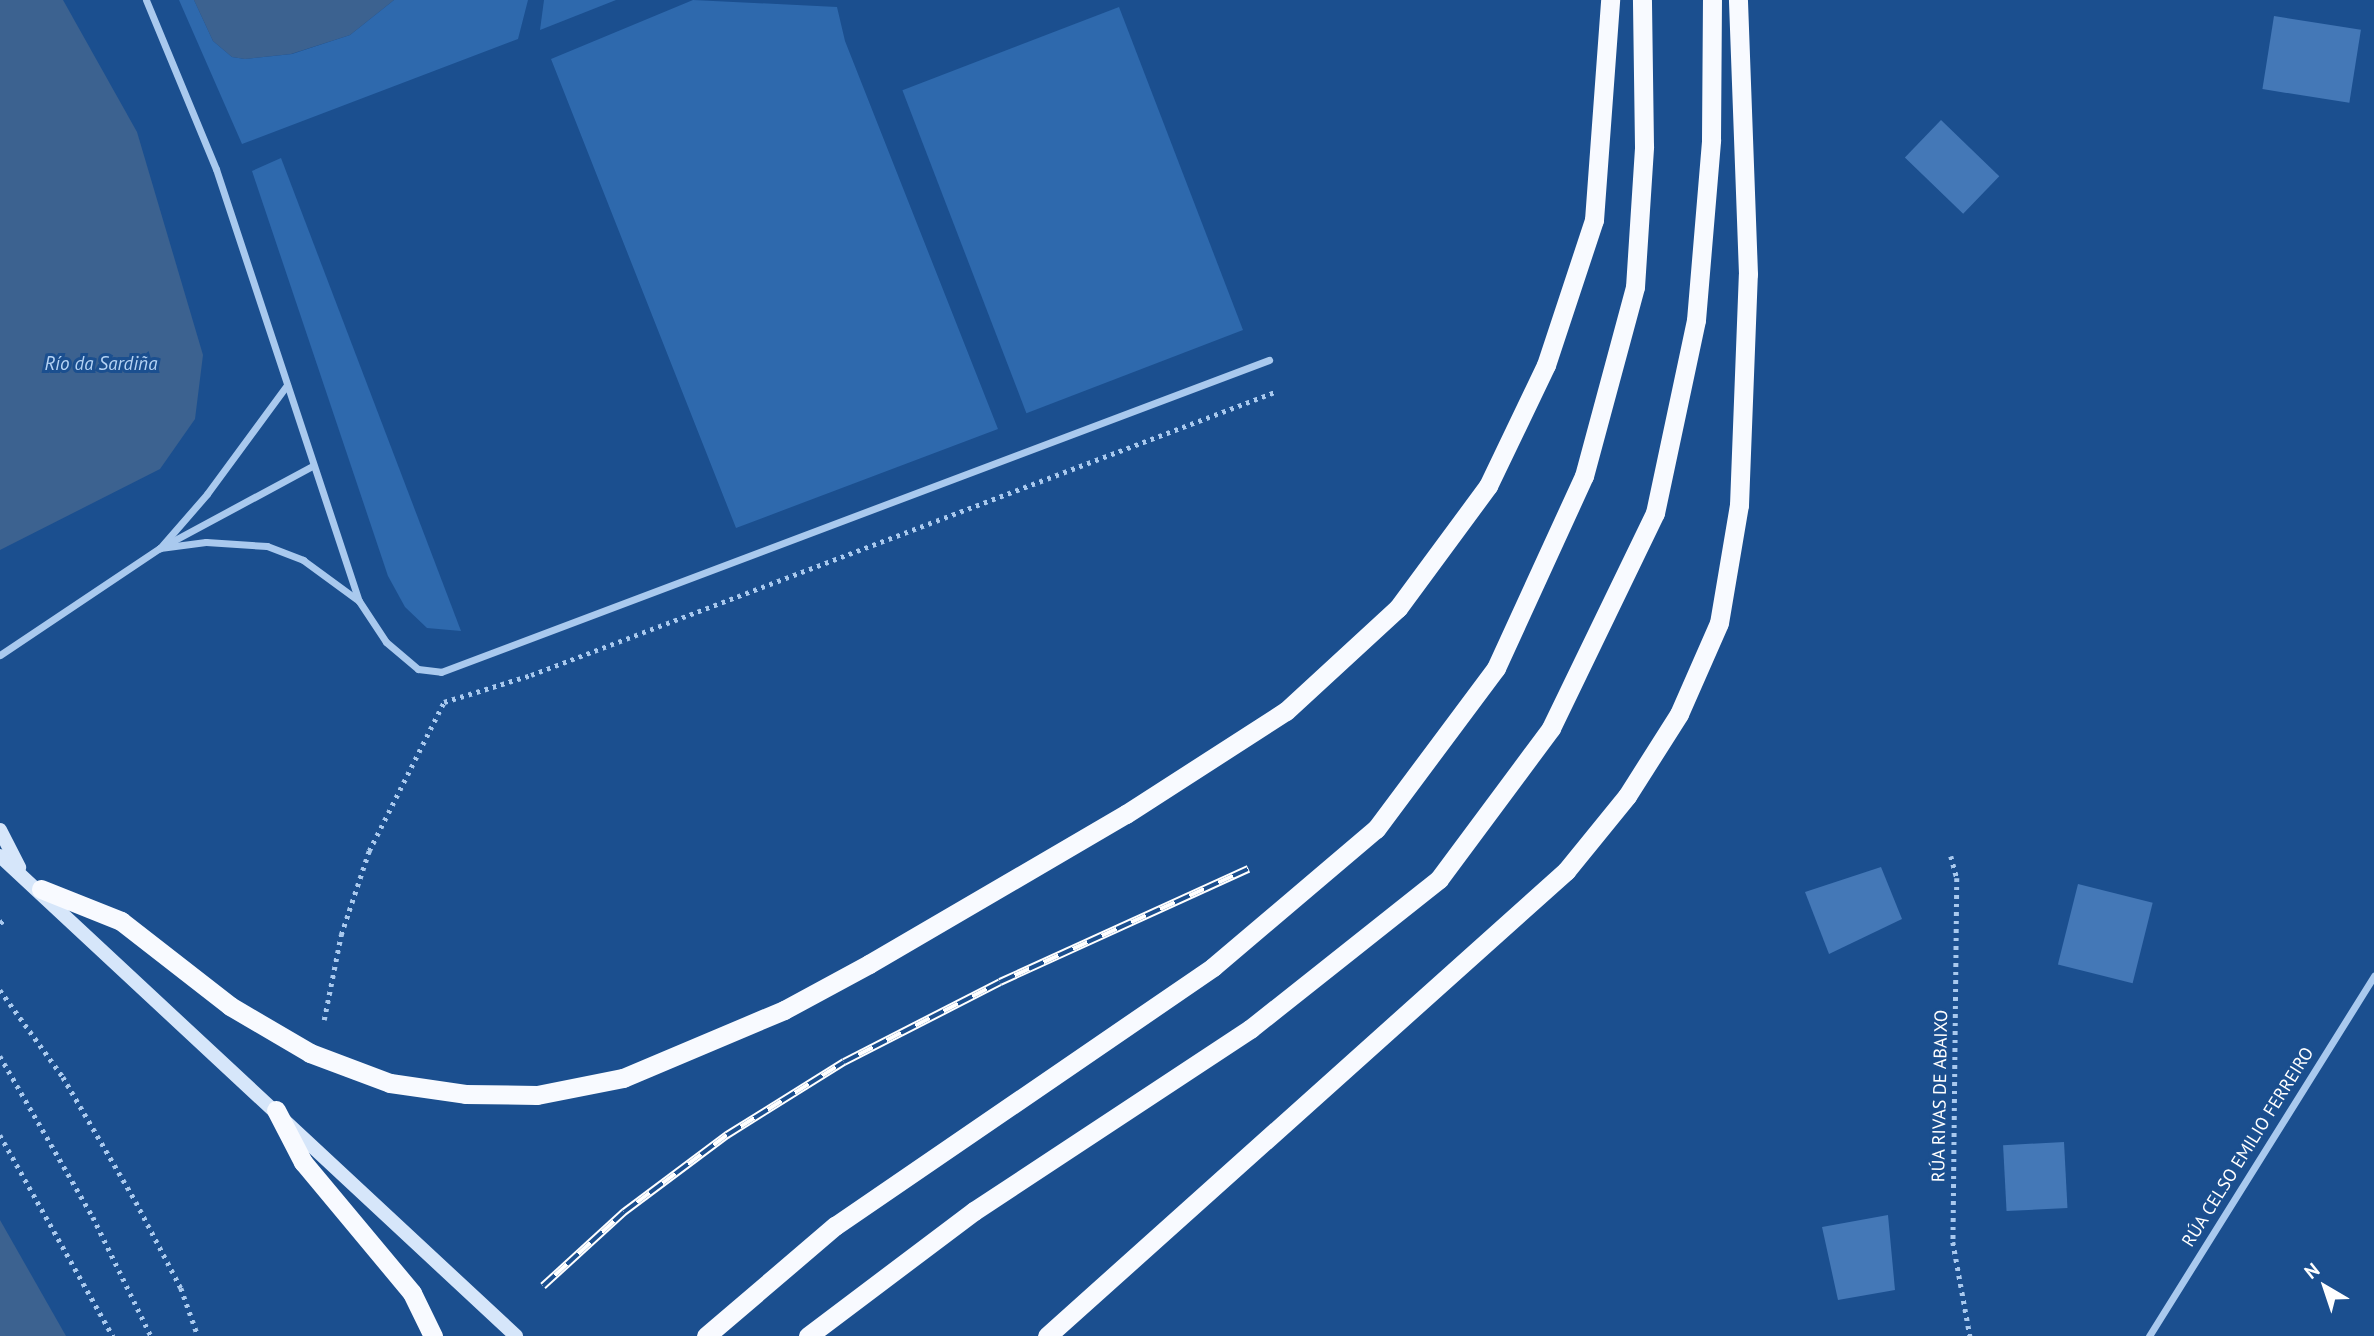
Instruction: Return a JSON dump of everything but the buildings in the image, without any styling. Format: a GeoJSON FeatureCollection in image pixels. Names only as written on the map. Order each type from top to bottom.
{"type":"FeatureCollection","features":[{"type":"Feature","properties":{"kind":"highway"},"geometry":{"type":"LineString","coordinates":[[41,889],[121,921],[230,1006],[310,1053],[390,1083],[465,1094],[537,1095],[623,1078],[784,1010],[869,964],[1126,814],[1286,711],[1398,608],[1488,486],[1546,365],[1594,220],[1610,0]]}},
{"type":"Feature","properties":{"kind":"highway"},"geometry":{"type":"LineString","coordinates":[[706,1336],[835,1226],[1234,950],[1376,829],[1496,668],[1584,476],[1635,286],[1644,146],[1642,0]]}},
{"type":"Feature","properties":{"kind":"highway"},"geometry":{"type":"LineString","coordinates":[[808,1336],[974,1211],[1250,1029],[1439,879],[1551,728],[1655,513],[1696,320],[1711,140],[1712,0]]}},
{"type":"Feature","properties":{"kind":"highway"},"geometry":{"type":"LineString","coordinates":[[1047,1336],[1566,871],[1627,796],[1679,714],[1718,623],[1739,505],[1748,274],[1738,0]]}},
{"type":"Feature","properties":{"kind":"highway"},"geometry":{"type":"LineString","coordinates":[[276,1111],[303,1161],[412,1293],[433,1336]]}},
{"type":"Feature","properties":{"kind":"main road"},"geometry":{"type":"LineString","coordinates":[[0,830],[21,871]]}},
{"type":"Feature","properties":{"kind":"main road"},"geometry":{"type":"LineString","coordinates":[[0,856],[41,889],[516,1336]]}},
{"type":"Feature","properties":{"kind":"street"},"geometry":{"type":"LineString","coordinates":[[146,0],[216,169],[312,466],[359,601]]}},
{"type":"Feature","properties":{"kind":"street"},"geometry":{"type":"LineString","coordinates":[[160,548],[206,542],[267,546],[303,560],[359,601],[401,656],[418,669],[441,672],[1269,360]]}},
{"type":"Feature","properties":{"kind":"street"},"geometry":{"type":"LineString","coordinates":[[160,548],[207,494],[287,385]]}},
{"type":"Feature","properties":{"kind":"street"},"geometry":{"type":"LineString","coordinates":[[0,655],[160,548],[312,466]]}},
{"type":"Feature","properties":{"kind":"street","name":"RÚA CELSO EMILIO FERREIRO"},"geometry":{"type":"LineString","coordinates":[[2149,1336],[2374,976]]}},
{"type":"Feature","properties":{"kind":"path"},"geometry":{"type":"LineString","coordinates":[[324,1020],[341,935],[369,851],[444,702],[531,675],[1275,392]]}},
{"type":"Feature","properties":{"kind":"path","name":"RÚA RIVAS DE ABAIXO"},"geometry":{"type":"LineString","coordinates":[[1951,856],[1957,878],[1953,1242],[1970,1336]]}},
{"type":"Feature","properties":{"kind":"path"},"geometry":{"type":"LineString","coordinates":[[0,923],[6,919]]}},
{"type":"Feature","properties":{"kind":"path"},"geometry":{"type":"LineString","coordinates":[[0,990],[64,1077],[136,1202],[181,1288],[198,1336]]}},
{"type":"Feature","properties":{"kind":"path"},"geometry":{"type":"LineString","coordinates":[[0,1056],[93,1217],[151,1336]]}},
{"type":"Feature","properties":{"kind":"path"},"geometry":{"type":"LineString","coordinates":[[0,1135],[113,1336]]}},
{"type":"Feature","properties":{"kind":"shaded area"},"geometry":{"type":"Polygon","coordinates":[[[179,0],[194,0],[213,41],[232,57],[245,59],[292,54],[350,35],[394,0],[528,0],[518,39],[242,144],[179,0]]]}},
{"type":"Feature","properties":{"kind":"shaded area"},"geometry":{"type":"Polygon","coordinates":[[[544,0],[616,0],[540,30],[544,0]]]}},
{"type":"Feature","properties":{"kind":"shaded area"},"geometry":{"type":"Polygon","coordinates":[[[693,0],[837,7],[845,41],[998,429],[736,528],[551,59],[693,0]]]}},
{"type":"Feature","properties":{"kind":"shaded area"},"geometry":{"type":"Polygon","coordinates":[[[1119,7],[1243,330],[1026,413],[902,90],[1119,7]]]}},
{"type":"Feature","properties":{"kind":"shaded area"},"geometry":{"type":"Polygon","coordinates":[[[281,158],[461,631],[427,628],[405,607],[388,576],[252,171],[281,158]]]}},
{"type":"Feature","properties":{"kind":"water","name":"Río da Sardiña"},"geometry":{"type":"Polygon","coordinates":[[[0,0],[63,0],[137,132],[203,355],[195,419],[160,469],[0,550],[0,0]]]}},
{"type":"Feature","properties":{"kind":"water"},"geometry":{"type":"Polygon","coordinates":[[[194,0],[394,0],[350,35],[291,54],[245,59],[232,57],[213,41],[194,0]]]}},
{"type":"Feature","properties":{"kind":"water"},"geometry":{"type":"Polygon","coordinates":[[[0,1220],[66,1336],[0,1336],[0,1220]]]}},
{"type":"Feature","properties":{"kind":"railway"},"geometry":{"type":"LineString","coordinates":[[543,1286],[624,1212],[727,1135],[844,1062],[1000,982],[1248,869]]}}]}
